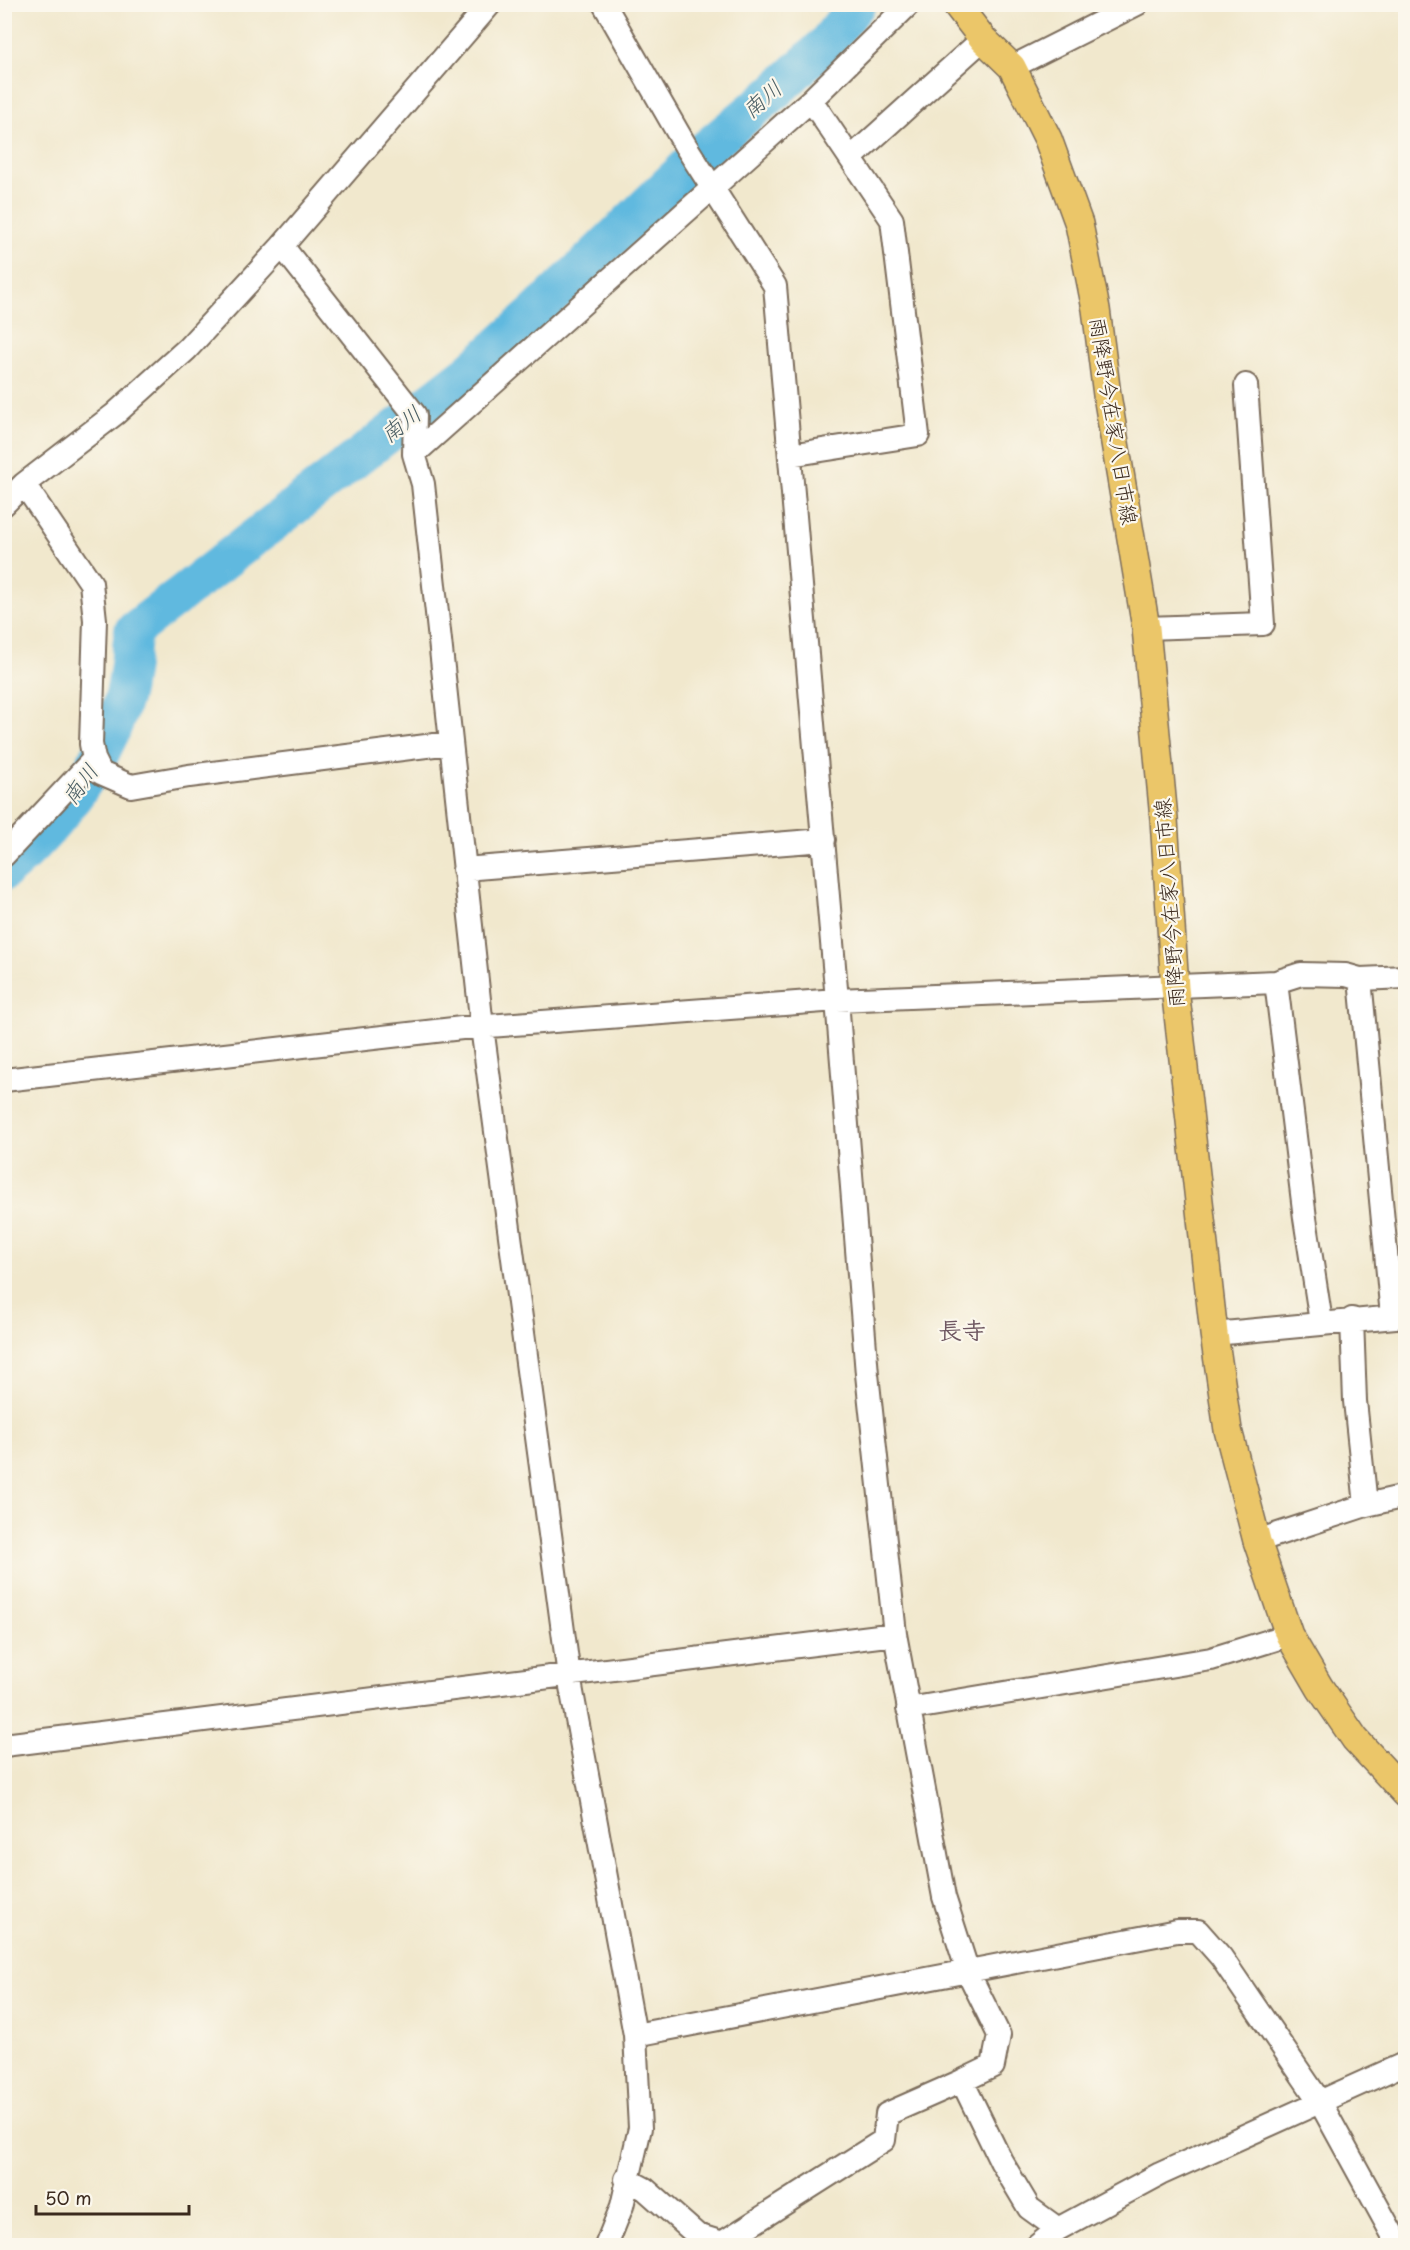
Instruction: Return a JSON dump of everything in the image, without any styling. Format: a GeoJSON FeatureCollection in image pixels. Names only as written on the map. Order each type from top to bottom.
{"type":"FeatureCollection","features":[{"type":"Feature","properties":{"kind":"main road","name":"雨降野今在家八日市線"},"geometry":{"type":"LineString","coordinates":[[956,4],[982,39],[1012,67],[1048,139],[1079,225],[1096,309],[1107,395],[1146,628],[1164,819],[1175,988],[1214,1334],[1228,1430],[1257,1541],[1289,1635],[1320,1688],[1355,1739],[1406,1794]]}},
{"type":"Feature","properties":{"kind":"street"},"geometry":{"type":"LineString","coordinates":[[4,504],[24,484],[116,414],[188,349],[282,246],[490,4]]}},
{"type":"Feature","properties":{"kind":"street"},"geometry":{"type":"LineString","coordinates":[[604,4],[685,146],[775,286],[824,840],[867,1374],[895,1635],[944,1897],[968,1972],[999,2035],[993,2066],[887,2114],[884,2140],[727,2244],[697,2235],[645,2189],[626,2179]]}},
{"type":"Feature","properties":{"kind":"street"},"geometry":{"type":"LineString","coordinates":[[414,454],[811,100],[909,4]]}},
{"type":"Feature","properties":{"kind":"street"},"geometry":{"type":"LineString","coordinates":[[1012,67],[1137,4]]}},
{"type":"Feature","properties":{"kind":"street"},"geometry":{"type":"LineString","coordinates":[[851,158],[982,39]]}},
{"type":"Feature","properties":{"kind":"street"},"geometry":{"type":"LineString","coordinates":[[790,455],[918,435],[892,220],[811,100]]}},
{"type":"Feature","properties":{"kind":"street"},"geometry":{"type":"LineString","coordinates":[[282,246],[415,416],[414,454],[423,484],[482,1027],[569,1676],[635,2035],[640,2128],[626,2179],[622,2206],[606,2246]]}},
{"type":"Feature","properties":{"kind":"street"},"geometry":{"type":"LineString","coordinates":[[1146,628],[1263,624],[1246,385]]}},
{"type":"Feature","properties":{"kind":"street"},"geometry":{"type":"LineString","coordinates":[[24,484],[91,583],[95,620],[91,744],[94,759],[101,773],[131,786],[189,776],[450,743]]}},
{"type":"Feature","properties":{"kind":"street"},"geometry":{"type":"LineString","coordinates":[[4,855],[94,759]]}},
{"type":"Feature","properties":{"kind":"street"},"geometry":{"type":"LineString","coordinates":[[464,869],[824,840]]}},
{"type":"Feature","properties":{"kind":"street"},"geometry":{"type":"LineString","coordinates":[[4,1080],[482,1027],[837,1000],[1175,988],[1276,982],[1301,974],[1346,975],[1360,979],[1406,977]]}},
{"type":"Feature","properties":{"kind":"street"},"geometry":{"type":"LineString","coordinates":[[1214,1334],[1399,1316],[1360,979]]}},
{"type":"Feature","properties":{"kind":"street"},"geometry":{"type":"LineString","coordinates":[[1276,982],[1305,1218],[1321,1322]]}},
{"type":"Feature","properties":{"kind":"street"},"geometry":{"type":"LineString","coordinates":[[1352,1319],[1355,1401],[1366,1505]]}},
{"type":"Feature","properties":{"kind":"street"},"geometry":{"type":"LineString","coordinates":[[1257,1541],[1366,1505],[1406,1496]]}},
{"type":"Feature","properties":{"kind":"street"},"geometry":{"type":"LineString","coordinates":[[4,1745],[895,1635]]}},
{"type":"Feature","properties":{"kind":"street"},"geometry":{"type":"LineString","coordinates":[[908,1709],[1211,1659],[1289,1635]]}},
{"type":"Feature","properties":{"kind":"street"},"geometry":{"type":"LineString","coordinates":[[635,2035],[1177,1931],[1198,1931],[1221,1957],[1320,2102],[1399,2246]]}},
{"type":"Feature","properties":{"kind":"street"},"geometry":{"type":"LineString","coordinates":[[1037,2246],[1058,2229],[1160,2174],[1406,2063]]}},
{"type":"Feature","properties":{"kind":"street"},"geometry":{"type":"LineString","coordinates":[[962,2081],[1001,2161],[1029,2208],[1058,2229]]}},
{"type":"Feature","properties":{"kind":"waterway","name":"南川"},"geometry":{"type":"LineString","coordinates":[[4,872],[24,855],[61,814],[92,769],[105,745],[124,695],[133,631],[470,371],[534,314],[703,151],[772,94],[825,45],[857,4]]}},
{"type":"Feature","properties":{"kind":"district","name":"長寺"},"geometry":{"type":"Point","coordinates":[962,1331]}}]}
